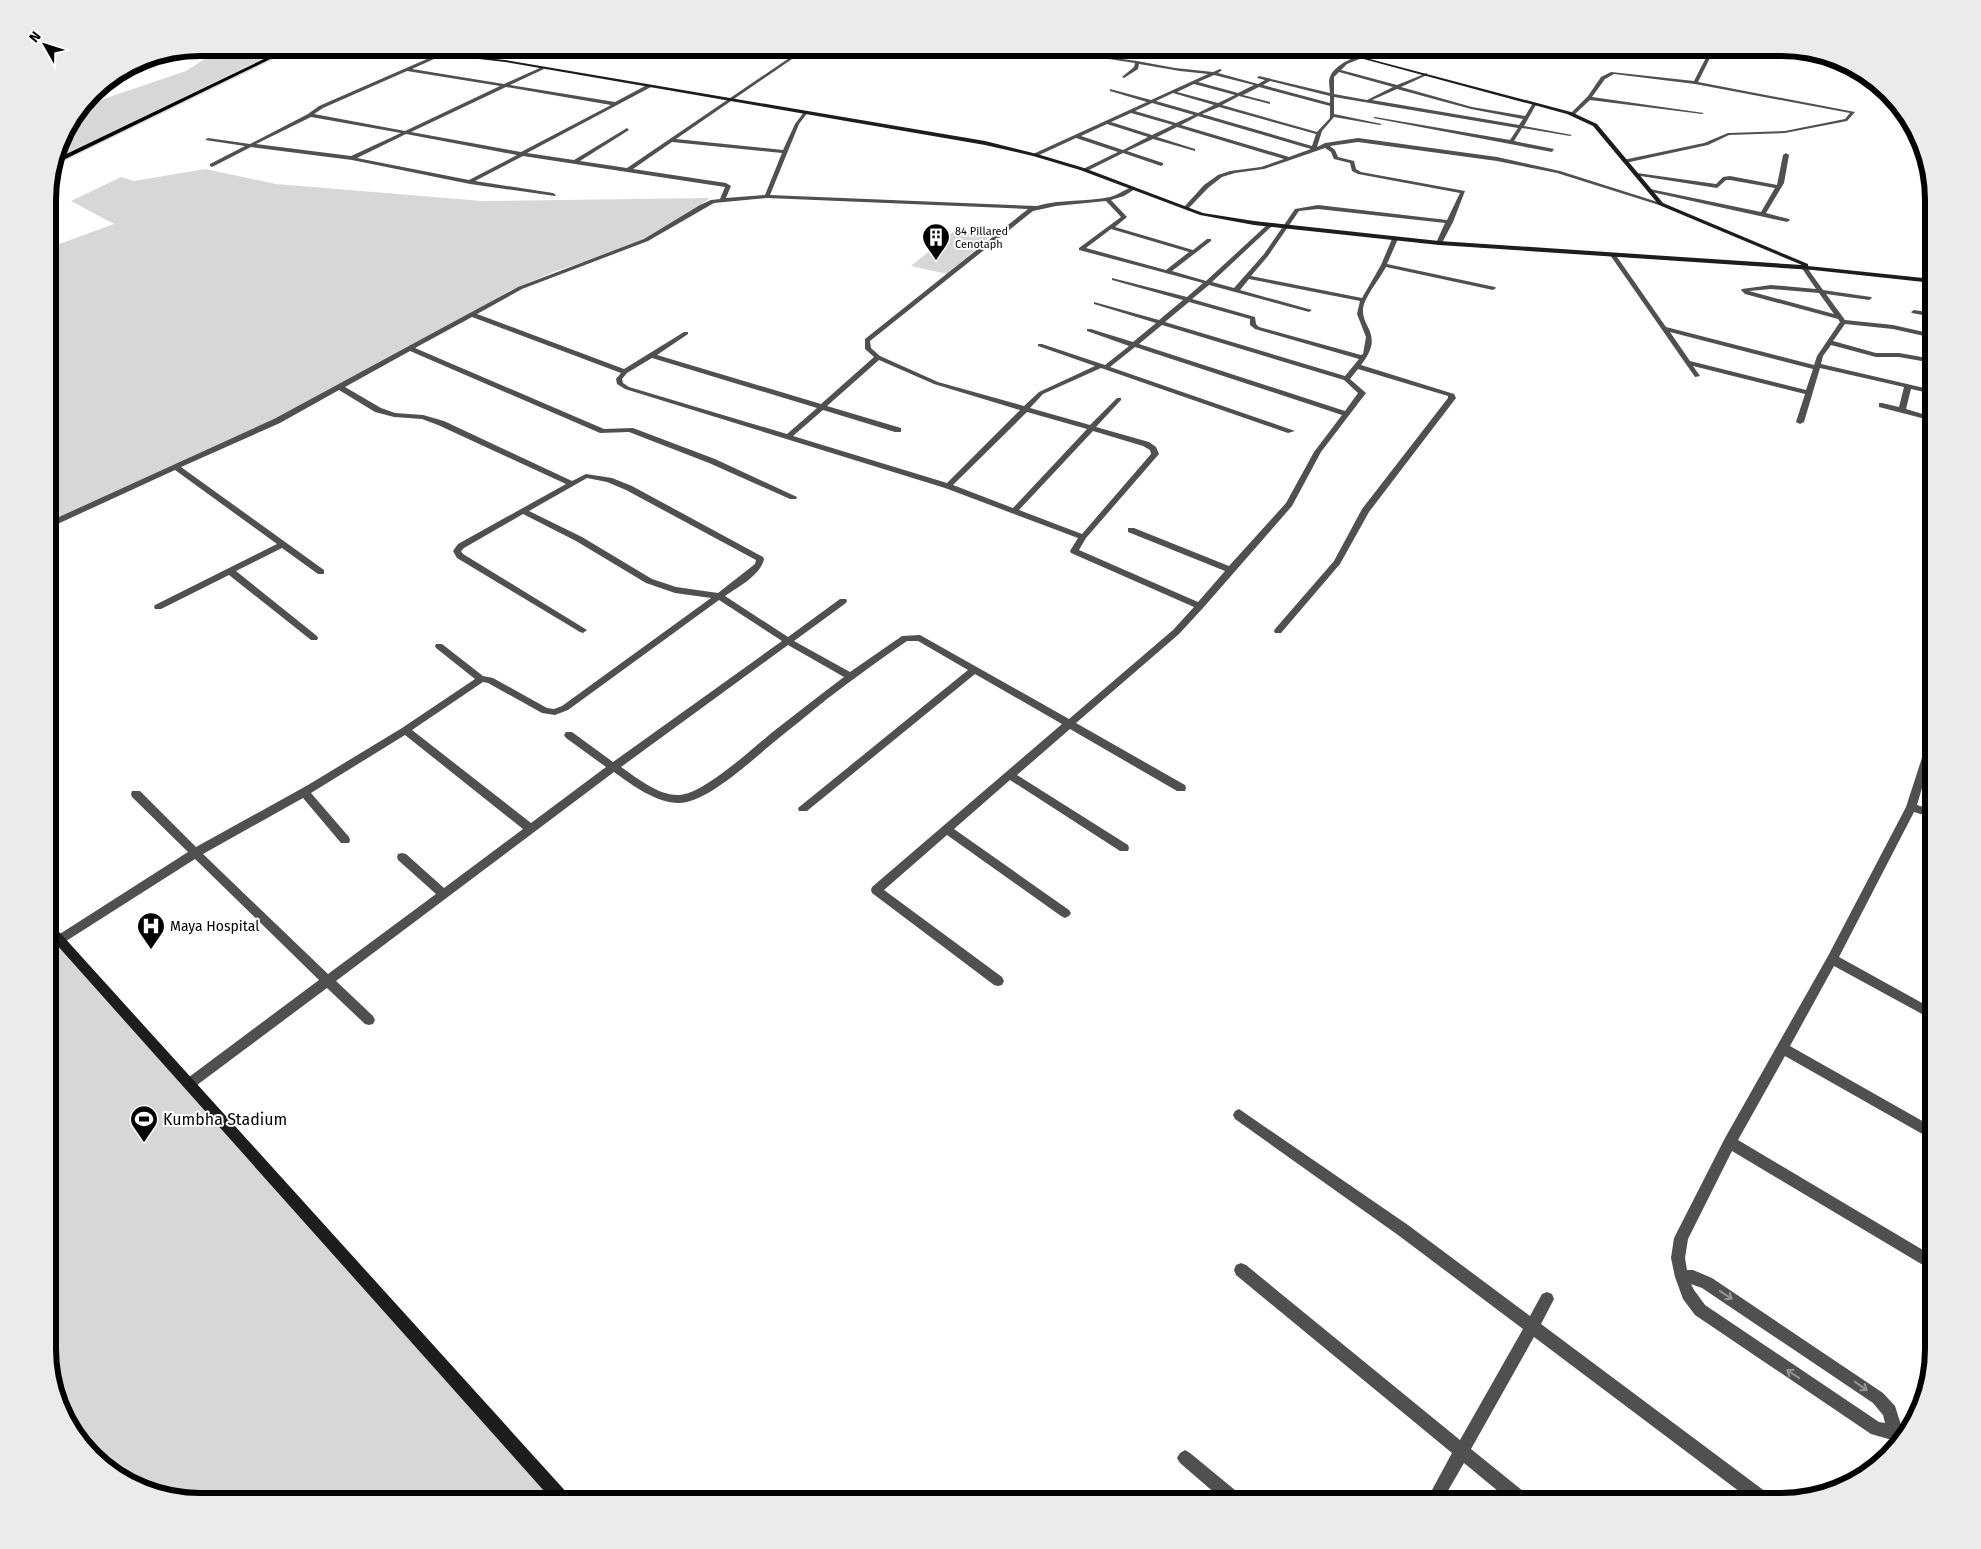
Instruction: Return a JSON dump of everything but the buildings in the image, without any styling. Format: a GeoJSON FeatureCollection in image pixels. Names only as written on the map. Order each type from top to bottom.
{"type":"FeatureCollection","features":[{"type":"Feature","properties":{"kind":"main road"},"geometry":{"type":"LineString","coordinates":[[63,158],[274,56]]}},
{"type":"Feature","properties":{"kind":"street"},"geometry":{"type":"LineString","coordinates":[[212,166],[310,115],[321,107],[435,56]]}},
{"type":"Feature","properties":{"kind":"street"},"geometry":{"type":"LineString","coordinates":[[462,56],[985,143],[1085,170],[1202,214],[1270,225],[1439,243],[1804,267],[1925,281]]}},
{"type":"Feature","properties":{"kind":"street"},"geometry":{"type":"LineString","coordinates":[[629,169],[794,56]]}},
{"type":"Feature","properties":{"kind":"street"},"geometry":{"type":"LineString","coordinates":[[1096,56],[1175,69],[1213,73],[1333,105]]}},
{"type":"Feature","properties":{"kind":"street"},"geometry":{"type":"LineString","coordinates":[[1356,56],[1572,114],[1595,125],[1661,204]]}},
{"type":"Feature","properties":{"kind":"street"},"geometry":{"type":"LineString","coordinates":[[1695,83],[1708,56]]}},
{"type":"Feature","properties":{"kind":"street"},"geometry":{"type":"LineString","coordinates":[[1314,148],[1320,134],[1333,115],[1332,77],[1345,63],[1360,57]]}},
{"type":"Feature","properties":{"kind":"street"},"geometry":{"type":"LineString","coordinates":[[1124,77],[1136,68],[1137,62]]}},
{"type":"Feature","properties":{"kind":"street"},"geometry":{"type":"LineString","coordinates":[[352,158],[542,68]]}},
{"type":"Feature","properties":{"kind":"street"},"geometry":{"type":"LineString","coordinates":[[406,69],[616,104]]}},
{"type":"Feature","properties":{"kind":"street"},"geometry":{"type":"LineString","coordinates":[[1175,69],[1193,75],[1196,81],[1268,103]]}},
{"type":"Feature","properties":{"kind":"street"},"geometry":{"type":"LineString","coordinates":[[1035,155],[1220,70]]}},
{"type":"Feature","properties":{"kind":"street"},"geometry":{"type":"LineString","coordinates":[[1337,70],[1471,108],[1526,118]]}},
{"type":"Feature","properties":{"kind":"street"},"geometry":{"type":"LineString","coordinates":[[1572,114],[1589,98],[1603,78],[1613,73],[1695,83],[1853,112],[1847,120],[1785,132],[1728,134],[1706,144],[1625,160]]}},
{"type":"Feature","properties":{"kind":"street"},"geometry":{"type":"LineString","coordinates":[[1369,100],[1425,74]]}},
{"type":"Feature","properties":{"kind":"street"},"geometry":{"type":"LineString","coordinates":[[1259,77],[1333,95],[1570,135]]}},
{"type":"Feature","properties":{"kind":"street"},"geometry":{"type":"LineString","coordinates":[[1085,170],[1269,80]]}},
{"type":"Feature","properties":{"kind":"street"},"geometry":{"type":"LineString","coordinates":[[470,182],[649,86]]}},
{"type":"Feature","properties":{"kind":"street"},"geometry":{"type":"LineString","coordinates":[[1112,90],[1314,148]]}},
{"type":"Feature","properties":{"kind":"street"},"geometry":{"type":"LineString","coordinates":[[1172,92],[1320,134]]}},
{"type":"Feature","properties":{"kind":"street"},"geometry":{"type":"LineString","coordinates":[[1589,98],[1702,113]]}},
{"type":"Feature","properties":{"kind":"street"},"geometry":{"type":"LineString","coordinates":[[1373,120],[1388,104]]}},
{"type":"Feature","properties":{"kind":"street"},"geometry":{"type":"LineString","coordinates":[[1511,142],[1535,104]]}},
{"type":"Feature","properties":{"kind":"street"},"geometry":{"type":"LineString","coordinates":[[1130,111],[1288,158]]}},
{"type":"Feature","properties":{"kind":"street"},"geometry":{"type":"LineString","coordinates":[[767,196],[797,124],[806,113]]}},
{"type":"Feature","properties":{"kind":"street"},"geometry":{"type":"LineString","coordinates":[[310,115],[522,154],[724,184],[728,186],[722,200]]}},
{"type":"Feature","properties":{"kind":"street"},"geometry":{"type":"LineString","coordinates":[[1333,115],[1552,150]]}},
{"type":"Feature","properties":{"kind":"street"},"geometry":{"type":"LineString","coordinates":[[1373,120],[1426,134]]}},
{"type":"Feature","properties":{"kind":"street"},"geometry":{"type":"LineString","coordinates":[[1106,122],[1193,150]]}},
{"type":"Feature","properties":{"kind":"street"},"geometry":{"type":"LineString","coordinates":[[576,161],[627,129]]}},
{"type":"Feature","properties":{"kind":"street"},"geometry":{"type":"LineString","coordinates":[[1076,136],[1161,164]]}},
{"type":"Feature","properties":{"kind":"street"},"geometry":{"type":"LineString","coordinates":[[208,140],[352,158],[470,182],[553,195]]}},
{"type":"Feature","properties":{"kind":"street"},"geometry":{"type":"LineString","coordinates":[[672,140],[785,152]]}},
{"type":"Feature","properties":{"kind":"street"},"geometry":{"type":"LineString","coordinates":[[1186,208],[1214,180],[1222,175],[1261,168],[1314,148],[1339,141],[1358,140],[1497,159],[1558,172],[1661,204],[1813,268]]}},
{"type":"Feature","properties":{"kind":"street"},"geometry":{"type":"LineString","coordinates":[[1325,145],[1333,151],[1336,158],[1352,162],[1354,170],[1360,174],[1461,191],[1462,196],[1439,243]]}},
{"type":"Feature","properties":{"kind":"street"},"geometry":{"type":"LineString","coordinates":[[1763,214],[1781,183],[1786,154]]}},
{"type":"Feature","properties":{"kind":"street"},"geometry":{"type":"LineString","coordinates":[[1637,175],[1717,186],[1725,178],[1730,178],[1778,187]]}},
{"type":"Feature","properties":{"kind":"street"},"geometry":{"type":"LineString","coordinates":[[57,521],[277,421],[520,288],[646,240],[702,206],[722,200],[767,196],[1037,208],[1107,199],[1126,194],[1133,188]]}},
{"type":"Feature","properties":{"kind":"street"},"geometry":{"type":"LineString","coordinates":[[1650,191],[1787,220]]}},
{"type":"Feature","properties":{"kind":"street"},"geometry":{"type":"LineString","coordinates":[[1107,199],[1124,217],[1081,249],[1206,284],[1309,310]]}},
{"type":"Feature","properties":{"kind":"street"},"geometry":{"type":"LineString","coordinates":[[1235,291],[1248,277],[1297,210],[1309,207],[1450,222]]}},
{"type":"Feature","properties":{"kind":"street"},"geometry":{"type":"LineString","coordinates":[[1037,208],[867,340],[868,349],[878,357],[936,383],[1146,444],[1153,449],[1155,454],[1083,537],[1074,551],[1200,606]]}},
{"type":"Feature","properties":{"kind":"street"},"geometry":{"type":"LineString","coordinates":[[948,486],[1041,393],[1053,385],[1103,366],[1134,345],[1206,284],[1270,225]]}},
{"type":"Feature","properties":{"kind":"street"},"geometry":{"type":"LineString","coordinates":[[1110,227],[1194,252]]}},
{"type":"Feature","properties":{"kind":"street"},"geometry":{"type":"LineString","coordinates":[[1346,379],[1366,354],[1369,337],[1360,314],[1363,300],[1384,265],[1395,239]]}},
{"type":"Feature","properties":{"kind":"street"},"geometry":{"type":"LineString","coordinates":[[1166,273],[1209,240]]}},
{"type":"Feature","properties":{"kind":"street"},"geometry":{"type":"LineString","coordinates":[[1613,255],[1697,376]]}},
{"type":"Feature","properties":{"kind":"street"},"geometry":{"type":"LineString","coordinates":[[1384,265],[1493,288]]}},
{"type":"Feature","properties":{"kind":"street"},"geometry":{"type":"LineString","coordinates":[[1804,267],[1842,320]]}},
{"type":"Feature","properties":{"kind":"street"},"geometry":{"type":"LineString","coordinates":[[1248,277],[1363,300]]}},
{"type":"Feature","properties":{"kind":"street"},"geometry":{"type":"LineString","coordinates":[[1114,279],[1253,318],[1253,325],[1265,331],[1363,358]]}},
{"type":"Feature","properties":{"kind":"street"},"geometry":{"type":"LineString","coordinates":[[1869,298],[1822,292],[1764,288],[1744,290],[1747,293],[1842,320],[1893,327],[1925,334]]}},
{"type":"Feature","properties":{"kind":"street"},"geometry":{"type":"LineString","coordinates":[[998,982],[876,890],[1176,632],[1290,504],[1318,452],[1362,393],[1346,379],[1096,302]]}},
{"type":"Feature","properties":{"kind":"street"},"geometry":{"type":"LineString","coordinates":[[1914,312],[1925,314]]}},
{"type":"Feature","properties":{"kind":"street"},"geometry":{"type":"LineString","coordinates":[[470,314],[625,372]]}},
{"type":"Feature","properties":{"kind":"street"},"geometry":{"type":"LineString","coordinates":[[1800,422],[1820,356],[1842,320]]}},
{"type":"Feature","properties":{"kind":"street"},"geometry":{"type":"LineString","coordinates":[[1663,328],[1817,366],[1925,390]]}},
{"type":"Feature","properties":{"kind":"street"},"geometry":{"type":"LineString","coordinates":[[1089,330],[1347,414]]}},
{"type":"Feature","properties":{"kind":"street"},"geometry":{"type":"LineString","coordinates":[[686,333],[625,372],[619,379],[620,384],[626,388],[948,486],[1083,537]]}},
{"type":"Feature","properties":{"kind":"street"},"geometry":{"type":"LineString","coordinates":[[1829,342],[1876,355],[1899,355],[1925,359]]}},
{"type":"Feature","properties":{"kind":"street"},"geometry":{"type":"LineString","coordinates":[[1040,345],[1291,431]]}},
{"type":"Feature","properties":{"kind":"street"},"geometry":{"type":"LineString","coordinates":[[410,348],[603,431],[630,430],[712,461],[793,497]]}},
{"type":"Feature","properties":{"kind":"street"},"geometry":{"type":"LineString","coordinates":[[651,355],[898,430]]}},
{"type":"Feature","properties":{"kind":"street"},"geometry":{"type":"LineString","coordinates":[[787,438],[878,357]]}},
{"type":"Feature","properties":{"kind":"street"},"geometry":{"type":"LineString","coordinates":[[1687,362],[1809,393]]}},
{"type":"Feature","properties":{"kind":"street"},"geometry":{"type":"LineString","coordinates":[[1278,631],[1337,562],[1365,512],[1452,398],[1452,395],[1356,366]]}},
{"type":"Feature","properties":{"kind":"street"},"geometry":{"type":"LineString","coordinates":[[1902,410],[1908,386]]}},
{"type":"Feature","properties":{"kind":"street"},"geometry":{"type":"LineString","coordinates":[[340,387],[378,410],[394,415],[423,416],[570,483]]}},
{"type":"Feature","properties":{"kind":"street"},"geometry":{"type":"LineString","coordinates":[[1014,512],[1119,399]]}},
{"type":"Feature","properties":{"kind":"street"},"geometry":{"type":"LineString","coordinates":[[1882,405],[1925,416]]}},
{"type":"Feature","properties":{"kind":"street"},"geometry":{"type":"LineString","coordinates":[[176,467],[321,572]]}},
{"type":"Feature","properties":{"kind":"street"},"geometry":{"type":"LineString","coordinates":[[439,646],[481,679],[490,680],[545,711],[555,712],[565,708],[751,573],[759,566],[760,559],[629,488],[610,480],[586,476],[570,483],[461,546],[457,551],[460,556],[583,630]]}},
{"type":"Feature","properties":{"kind":"street"},"geometry":{"type":"LineString","coordinates":[[523,511],[579,539],[649,581],[675,590],[719,596],[788,641],[851,677]]}},
{"type":"Feature","properties":{"kind":"street"},"geometry":{"type":"LineString","coordinates":[[1131,530],[1231,570]]}},
{"type":"Feature","properties":{"kind":"street"},"geometry":{"type":"LineString","coordinates":[[158,607],[283,544]]}},
{"type":"Feature","properties":{"kind":"street"},"geometry":{"type":"LineString","coordinates":[[230,571],[314,638]]}},
{"type":"Feature","properties":{"kind":"street"},"geometry":{"type":"LineString","coordinates":[[189,1084],[530,829],[843,601]]}},
{"type":"Feature","properties":{"kind":"street"},"geometry":{"type":"LineString","coordinates":[[569,735],[614,767],[665,796],[680,799],[719,779],[851,677],[905,638],[920,638],[1181,788]]}},
{"type":"Feature","properties":{"kind":"street"},"geometry":{"type":"LineString","coordinates":[[802,808],[974,670]]}},
{"type":"Feature","properties":{"kind":"street"},"geometry":{"type":"LineString","coordinates":[[59,940],[195,853],[304,792],[406,730],[481,679]]}},
{"type":"Feature","properties":{"kind":"street"},"geometry":{"type":"LineString","coordinates":[[406,730],[530,829]]}},
{"type":"Feature","properties":{"kind":"street"},"geometry":{"type":"LineString","coordinates":[[1897,1434],[1876,1429],[1700,1310],[1688,1294],[1678,1258],[1681,1238],[1730,1142],[1832,960],[1910,807],[1925,762]]}},
{"type":"Feature","properties":{"kind":"street"},"geometry":{"type":"LineString","coordinates":[[1010,775],[1124,848]]}},
{"type":"Feature","properties":{"kind":"street"},"geometry":{"type":"LineString","coordinates":[[1918,783],[1925,785]]}},
{"type":"Feature","properties":{"kind":"street"},"geometry":{"type":"LineString","coordinates":[[304,792],[345,840]]}},
{"type":"Feature","properties":{"kind":"street"},"geometry":{"type":"LineString","coordinates":[[136,794],[278,935],[368,1020]]}},
{"type":"Feature","properties":{"kind":"street"},"geometry":{"type":"LineString","coordinates":[[1910,807],[1925,811]]}},
{"type":"Feature","properties":{"kind":"street"},"geometry":{"type":"LineString","coordinates":[[946,830],[1065,913]]}},
{"type":"Feature","properties":{"kind":"street"},"geometry":{"type":"LineString","coordinates":[[402,858],[444,894]]}},
{"type":"Feature","properties":{"kind":"street"},"geometry":{"type":"LineString","coordinates":[[57,938],[555,1493]]}},
{"type":"Feature","properties":{"kind":"street"},"geometry":{"type":"LineString","coordinates":[[1832,960],[1925,1010]]}},
{"type":"Feature","properties":{"kind":"street"},"geometry":{"type":"LineString","coordinates":[[1782,1048],[1925,1129]]}},
{"type":"Feature","properties":{"kind":"street"},"geometry":{"type":"LineString","coordinates":[[1239,1115],[1403,1230],[1752,1493]]}},
{"type":"Feature","properties":{"kind":"street"},"geometry":{"type":"LineString","coordinates":[[1730,1142],[1925,1259]]}},
{"type":"Feature","properties":{"kind":"street"},"geometry":{"type":"LineString","coordinates":[[1241,1270],[1511,1493]]}},
{"type":"Feature","properties":{"kind":"street"},"geometry":{"type":"LineString","coordinates":[[1682,1277],[1694,1277],[1707,1282],[1862,1386],[1890,1411],[1898,1433]]}},
{"type":"Feature","properties":{"kind":"street"},"geometry":{"type":"LineString","coordinates":[[1439,1493],[1547,1299]]}},
{"type":"Feature","properties":{"kind":"street"},"geometry":{"type":"LineString","coordinates":[[1185,1458],[1225,1493]]}},
{"type":"Feature","properties":{"kind":"shaded area"},"geometry":{"type":"Polygon","coordinates":[[[211,56],[274,56],[63,158],[71,136],[80,120],[95,102],[186,71],[211,56]]]}},
{"type":"Feature","properties":{"kind":"shaded area"},"geometry":{"type":"Polygon","coordinates":[[[205,169],[276,184],[482,201],[710,198],[678,221],[636,245],[556,271],[509,291],[353,380],[241,437],[57,519],[57,245],[114,224],[71,201],[121,177],[134,181],[205,169]]]}},
{"type":"Feature","properties":{"kind":"shaded area"},"geometry":{"type":"Polygon","coordinates":[[[955,230],[990,237],[947,274],[911,266],[955,230]]]}},
{"type":"Feature","properties":{"kind":"shaded area","name":"Kumbha Stadium"},"geometry":{"type":"Polygon","coordinates":[[[57,937],[555,1493],[200,1493],[172,1490],[136,1478],[112,1463],[98,1451],[80,1429],[71,1413],[61,1386],[57,1368],[57,937]]]}},
{"type":"Feature","properties":{"kind":"place","name":"84 Pillared Cenotaph"},"geometry":{"type":"Point","coordinates":[936,261]}},
{"type":"Feature","properties":{"kind":"place","name":"Maya Hospital"},"geometry":{"type":"Point","coordinates":[151,950]}},
{"type":"Feature","properties":{"kind":"place","name":"Kumbha Stadium"},"geometry":{"type":"Point","coordinates":[144,1143]}}]}
